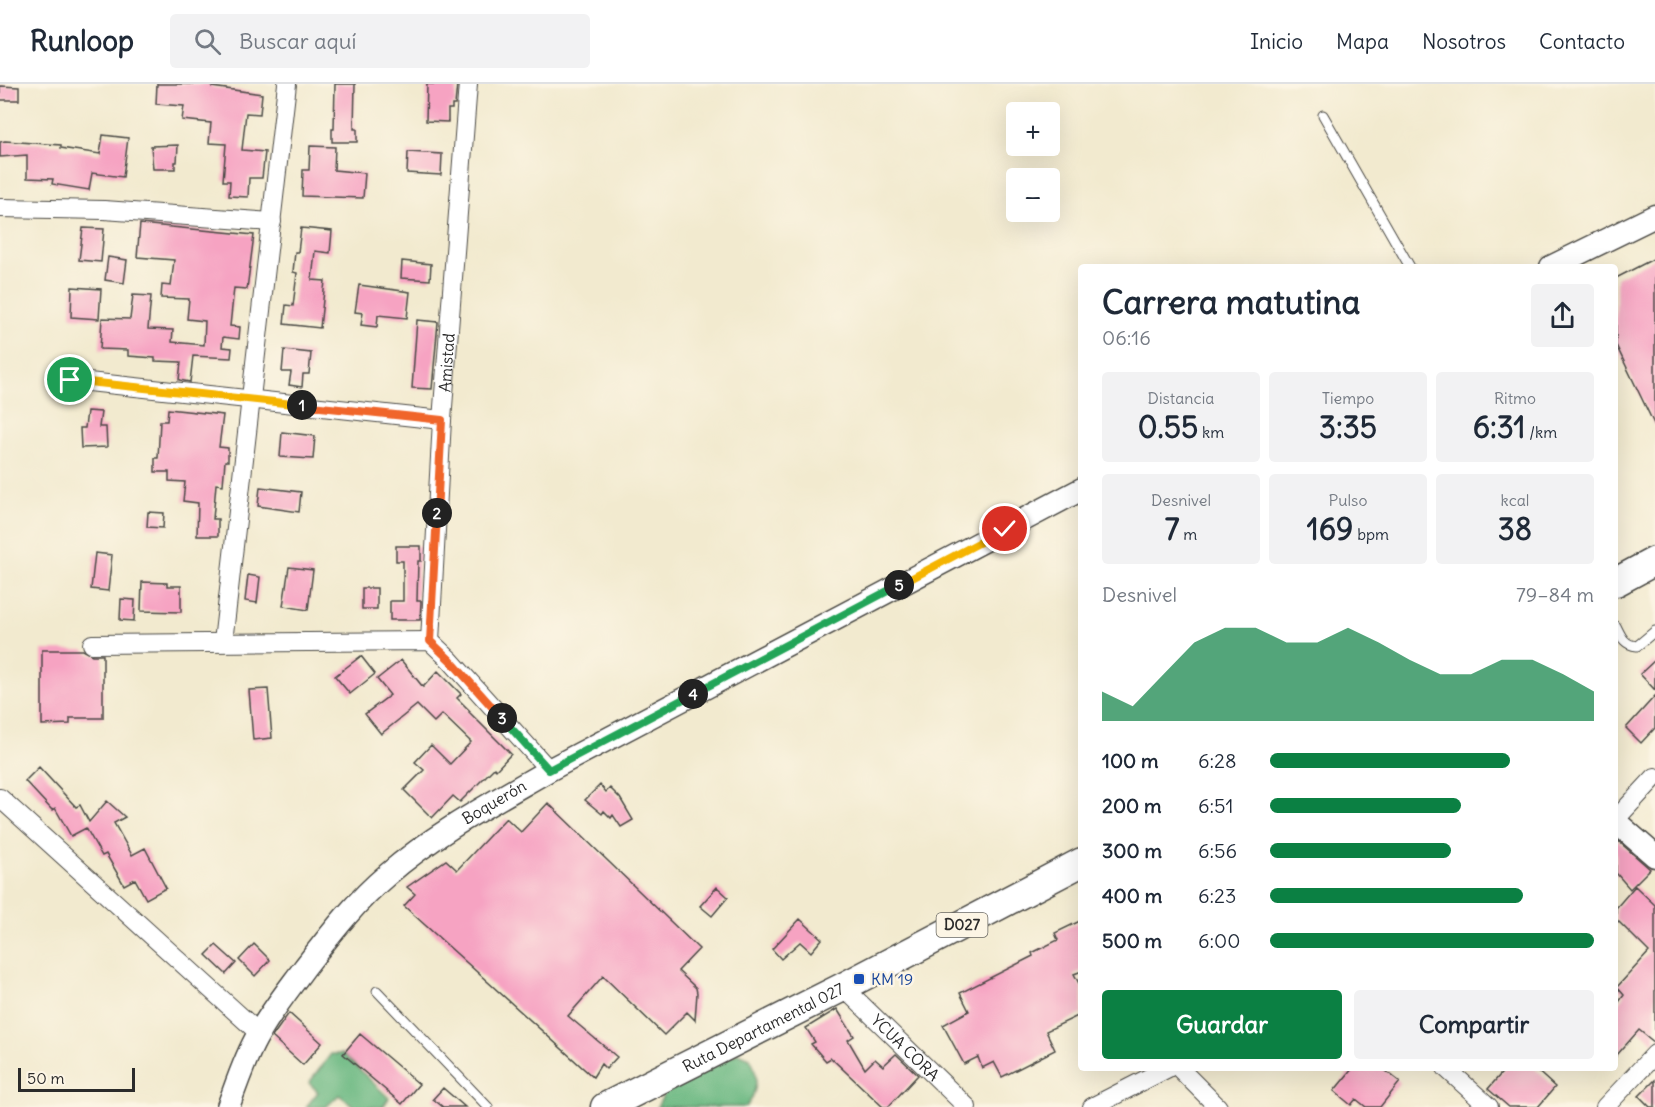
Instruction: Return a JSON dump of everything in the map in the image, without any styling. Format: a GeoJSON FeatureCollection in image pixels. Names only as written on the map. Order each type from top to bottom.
{"type":"FeatureCollection","features":[{"type":"Feature","properties":{"kind":"main road"},"geometry":{"type":"LineString","coordinates":[[1618,581],[1655,561]]}},
{"type":"Feature","properties":{"kind":"main road","name":"Ruta Departamental 027"},"geometry":{"type":"LineString","coordinates":[[604,1107],[843,987],[1078,864]]}},
{"type":"Feature","properties":{"kind":"street"},"geometry":{"type":"LineString","coordinates":[[224,642],[287,84]]}},
{"type":"Feature","properties":{"kind":"street","name":"Amistad"},"geometry":{"type":"LineString","coordinates":[[430,641],[442,420],[468,84]]}},
{"type":"Feature","properties":{"kind":"street"},"geometry":{"type":"LineString","coordinates":[[0,208],[104,210],[272,222]]}},
{"type":"Feature","properties":{"kind":"street"},"geometry":{"type":"LineString","coordinates":[[1557,264],[1655,216]]}},
{"type":"Feature","properties":{"kind":"street"},"geometry":{"type":"LineString","coordinates":[[70,380],[442,420]]}},
{"type":"Feature","properties":{"kind":"street","name":"Boquerón"},"geometry":{"type":"LineString","coordinates":[[228,1107],[259,1032],[281,999],[322,945],[387,875],[427,844],[474,813],[549,770],[1078,491]]}},
{"type":"Feature","properties":{"kind":"street"},"geometry":{"type":"LineString","coordinates":[[92,644],[430,641],[450,660],[549,770]]}},
{"type":"Feature","properties":{"kind":"street"},"geometry":{"type":"LineString","coordinates":[[1618,818],[1655,777]]}},
{"type":"Feature","properties":{"kind":"street"},"geometry":{"type":"LineString","coordinates":[[0,798],[259,1032]]}},
{"type":"Feature","properties":{"kind":"street"},"geometry":{"type":"LineString","coordinates":[[1618,822],[1655,856]]}},
{"type":"Feature","properties":{"kind":"street","name":"YCUA CORA"},"geometry":{"type":"LineString","coordinates":[[843,987],[967,1107]]}},
{"type":"Feature","properties":{"kind":"street"},"geometry":{"type":"LineString","coordinates":[[1605,1107],[1655,1054]]}},
{"type":"Feature","properties":{"kind":"street"},"geometry":{"type":"LineString","coordinates":[[1092,1107],[1162,1071]]}},
{"type":"Feature","properties":{"kind":"street"},"geometry":{"type":"LineString","coordinates":[[1182,1071],[1218,1107]]}},
{"type":"Feature","properties":{"kind":"street"},"geometry":{"type":"LineString","coordinates":[[1449,1071],[1489,1107]]}},
{"type":"Feature","properties":{"kind":"lane"},"geometry":{"type":"LineString","coordinates":[[1323,116],[1408,264]]}},
{"type":"Feature","properties":{"kind":"lane"},"geometry":{"type":"LineString","coordinates":[[1618,630],[1624,642],[1630,646],[1637,646],[1655,631]]}},
{"type":"Feature","properties":{"kind":"lane"},"geometry":{"type":"LineString","coordinates":[[377,991],[488,1107]]}},
{"type":"Feature","properties":{"kind":"green space"},"geometry":{"type":"Polygon","coordinates":[[[738,1053],[750,1058],[755,1070],[755,1089],[746,1107],[657,1107],[669,1085],[738,1053]]]}},
{"type":"Feature","properties":{"kind":"green space"},"geometry":{"type":"Polygon","coordinates":[[[331,1054],[343,1054],[389,1098],[383,1107],[355,1107],[339,1095],[326,1107],[306,1107],[318,1092],[309,1083],[331,1054]]]}},
{"type":"Feature","properties":{"kind":"building"},"geometry":{"type":"Polygon","coordinates":[[[157,84],[212,84],[212,87],[262,94],[260,114],[246,113],[242,150],[265,152],[262,178],[249,178],[248,197],[229,196],[230,181],[223,181],[226,144],[209,143],[211,123],[182,120],[184,106],[156,104],[157,84]]]}},
{"type":"Feature","properties":{"kind":"building"},"geometry":{"type":"Polygon","coordinates":[[[335,84],[355,84],[354,129],[357,129],[357,142],[332,142],[335,84]]]}},
{"type":"Feature","properties":{"kind":"building"},"geometry":{"type":"Polygon","coordinates":[[[427,84],[457,84],[455,105],[452,105],[452,109],[448,109],[448,122],[426,121],[427,84]]]}},
{"type":"Feature","properties":{"kind":"building"},"geometry":{"type":"Polygon","coordinates":[[[0,86],[19,87],[19,100],[0,100],[0,86]]]}},
{"type":"Feature","properties":{"kind":"building"},"geometry":{"type":"Polygon","coordinates":[[[103,135],[128,138],[123,177],[92,173],[89,190],[52,184],[53,179],[27,178],[27,155],[0,157],[0,142],[5,141],[61,145],[61,148],[100,154],[103,135]]]}},
{"type":"Feature","properties":{"kind":"building"},"geometry":{"type":"Polygon","coordinates":[[[178,145],[175,169],[153,169],[151,146],[178,145]]]}},
{"type":"Feature","properties":{"kind":"building"},"geometry":{"type":"Polygon","coordinates":[[[310,146],[335,147],[334,170],[365,173],[363,198],[302,196],[303,170],[309,170],[310,146]]]}},
{"type":"Feature","properties":{"kind":"building"},"geometry":{"type":"Polygon","coordinates":[[[408,152],[442,154],[441,175],[407,173],[408,152]]]}},
{"type":"Feature","properties":{"kind":"building"},"geometry":{"type":"Polygon","coordinates":[[[140,224],[254,235],[247,289],[234,288],[230,326],[240,327],[239,339],[223,337],[222,347],[232,348],[231,358],[193,356],[190,382],[179,380],[181,362],[155,361],[155,358],[128,356],[128,350],[100,349],[102,318],[130,319],[133,295],[151,296],[148,329],[173,330],[172,342],[204,345],[205,321],[187,319],[189,299],[161,298],[162,285],[171,286],[174,260],[137,257],[140,224]]]}},
{"type":"Feature","properties":{"kind":"building"},"geometry":{"type":"Polygon","coordinates":[[[83,228],[104,229],[101,262],[79,260],[83,228]]]}},
{"type":"Feature","properties":{"kind":"building"},"geometry":{"type":"Polygon","coordinates":[[[301,228],[332,231],[330,253],[315,251],[312,280],[325,281],[320,328],[284,324],[286,305],[293,306],[297,273],[293,272],[295,252],[298,252],[301,228]]]}},
{"type":"Feature","properties":{"kind":"building"},"geometry":{"type":"Polygon","coordinates":[[[108,257],[127,260],[124,283],[105,280],[108,257]]]}},
{"type":"Feature","properties":{"kind":"building"},"geometry":{"type":"Polygon","coordinates":[[[1655,258],[1655,426],[1618,349],[1618,277],[1655,258]]]}},
{"type":"Feature","properties":{"kind":"building"},"geometry":{"type":"Polygon","coordinates":[[[402,261],[431,264],[430,280],[401,278],[402,261]]]}},
{"type":"Feature","properties":{"kind":"building"},"geometry":{"type":"Polygon","coordinates":[[[359,285],[410,292],[407,318],[378,315],[377,327],[361,325],[363,313],[355,312],[359,285]]]}},
{"type":"Feature","properties":{"kind":"building"},"geometry":{"type":"Polygon","coordinates":[[[72,287],[101,289],[99,319],[71,317],[72,287]]]}},
{"type":"Feature","properties":{"kind":"building"},"geometry":{"type":"Polygon","coordinates":[[[417,320],[438,322],[432,389],[412,388],[417,320]]]}},
{"type":"Feature","properties":{"kind":"building"},"geometry":{"type":"Polygon","coordinates":[[[284,350],[311,353],[309,374],[303,374],[302,387],[289,385],[291,372],[282,372],[284,350]]]}},
{"type":"Feature","properties":{"kind":"building"},"geometry":{"type":"Polygon","coordinates":[[[168,409],[223,415],[219,447],[228,448],[228,461],[225,461],[223,485],[216,484],[213,519],[218,519],[218,536],[197,536],[198,503],[183,501],[185,482],[169,481],[169,472],[155,472],[160,421],[167,421],[168,409]]]}},
{"type":"Feature","properties":{"kind":"building"},"geometry":{"type":"Polygon","coordinates":[[[87,411],[101,412],[99,427],[106,427],[107,447],[81,448],[80,428],[85,428],[87,411]]]}},
{"type":"Feature","properties":{"kind":"building"},"geometry":{"type":"Polygon","coordinates":[[[282,432],[315,436],[313,459],[280,457],[282,432]]]}},
{"type":"Feature","properties":{"kind":"building"},"geometry":{"type":"Polygon","coordinates":[[[260,487],[301,492],[299,512],[258,506],[260,487]]]}},
{"type":"Feature","properties":{"kind":"building"},"geometry":{"type":"Polygon","coordinates":[[[148,512],[164,513],[163,528],[147,527],[148,512]]]}},
{"type":"Feature","properties":{"kind":"building"},"geometry":{"type":"Polygon","coordinates":[[[396,546],[421,546],[421,561],[418,561],[417,601],[421,601],[420,620],[390,620],[390,601],[403,601],[403,561],[396,561],[396,546]]]}},
{"type":"Feature","properties":{"kind":"building"},"geometry":{"type":"Polygon","coordinates":[[[95,553],[112,555],[108,591],[91,589],[95,553]]]}},
{"type":"Feature","properties":{"kind":"building"},"geometry":{"type":"Polygon","coordinates":[[[289,567],[313,570],[308,610],[283,606],[289,567]]]}},
{"type":"Feature","properties":{"kind":"building"},"geometry":{"type":"Polygon","coordinates":[[[248,575],[260,577],[257,603],[245,601],[248,575]]]}},
{"type":"Feature","properties":{"kind":"building"},"geometry":{"type":"Polygon","coordinates":[[[142,582],[181,586],[181,612],[141,611],[142,582]]]}},
{"type":"Feature","properties":{"kind":"building"},"geometry":{"type":"Polygon","coordinates":[[[362,588],[377,588],[377,609],[362,609],[362,588]]]}},
{"type":"Feature","properties":{"kind":"building"},"geometry":{"type":"Polygon","coordinates":[[[121,599],[135,600],[134,621],[120,620],[121,599]]]}},
{"type":"Feature","properties":{"kind":"building"},"geometry":{"type":"Polygon","coordinates":[[[42,650],[83,650],[92,655],[103,655],[103,718],[70,718],[70,724],[42,725],[42,650]]]}},
{"type":"Feature","properties":{"kind":"building"},"geometry":{"type":"Polygon","coordinates":[[[361,656],[375,674],[350,694],[335,676],[361,656]]]}},
{"type":"Feature","properties":{"kind":"building"},"geometry":{"type":"Polygon","coordinates":[[[401,660],[423,687],[438,671],[461,694],[457,698],[469,712],[511,754],[460,802],[453,796],[432,818],[404,790],[424,770],[415,762],[431,745],[450,764],[471,742],[442,714],[434,722],[417,705],[381,734],[365,714],[390,695],[377,679],[401,660]]]}},
{"type":"Feature","properties":{"kind":"building"},"geometry":{"type":"Polygon","coordinates":[[[1655,660],[1655,690],[1640,674],[1655,660]]]}},
{"type":"Feature","properties":{"kind":"building"},"geometry":{"type":"Polygon","coordinates":[[[268,689],[272,738],[253,740],[249,690],[268,689]]]}},
{"type":"Feature","properties":{"kind":"building"},"geometry":{"type":"Polygon","coordinates":[[[1655,696],[1655,728],[1641,743],[1626,728],[1655,696]]]}},
{"type":"Feature","properties":{"kind":"building"},"geometry":{"type":"Polygon","coordinates":[[[39,767],[76,807],[80,805],[89,822],[107,801],[125,817],[114,823],[132,855],[145,848],[166,888],[146,899],[135,879],[124,885],[106,854],[102,856],[86,828],[71,836],[55,808],[52,810],[25,781],[39,767]]]}},
{"type":"Feature","properties":{"kind":"building"},"geometry":{"type":"Polygon","coordinates":[[[600,785],[606,792],[610,788],[620,798],[633,820],[621,827],[613,815],[611,818],[604,811],[602,814],[585,800],[600,785]]]}},
{"type":"Feature","properties":{"kind":"building"},"geometry":{"type":"Polygon","coordinates":[[[548,803],[699,949],[678,971],[696,988],[695,1020],[687,1012],[664,1035],[603,976],[568,1016],[617,1057],[606,1069],[601,1064],[593,1077],[404,906],[415,894],[407,887],[446,860],[457,870],[506,818],[521,832],[548,803]]]}},
{"type":"Feature","properties":{"kind":"building"},"geometry":{"type":"Polygon","coordinates":[[[1618,841],[1650,869],[1630,889],[1618,875],[1618,841]]]}},
{"type":"Feature","properties":{"kind":"building"},"geometry":{"type":"Polygon","coordinates":[[[1635,886],[1655,905],[1655,1043],[1639,1030],[1618,1054],[1618,1003],[1624,995],[1618,986],[1649,952],[1618,921],[1618,906],[1635,886]]]}},
{"type":"Feature","properties":{"kind":"building"},"geometry":{"type":"Polygon","coordinates":[[[717,887],[728,897],[712,916],[700,906],[717,887]]]}},
{"type":"Feature","properties":{"kind":"building"},"geometry":{"type":"Polygon","coordinates":[[[800,919],[822,939],[811,952],[800,942],[781,959],[772,949],[800,919]]]}},
{"type":"Feature","properties":{"kind":"building"},"geometry":{"type":"Polygon","coordinates":[[[1078,922],[1078,972],[1074,974],[1078,982],[1078,1016],[1046,1031],[1055,1050],[1002,1077],[994,1062],[982,1068],[978,1057],[964,1064],[943,1025],[969,1011],[960,993],[1033,956],[1032,953],[1058,940],[1055,933],[1078,922]]]}},
{"type":"Feature","properties":{"kind":"building"},"geometry":{"type":"Polygon","coordinates":[[[254,944],[270,960],[255,976],[239,960],[254,944]]]}},
{"type":"Feature","properties":{"kind":"building"},"geometry":{"type":"Polygon","coordinates":[[[216,945],[236,963],[226,974],[206,955],[216,945]]]}},
{"type":"Feature","properties":{"kind":"building"},"geometry":{"type":"Polygon","coordinates":[[[837,1009],[854,1036],[848,1040],[865,1069],[875,1059],[883,1066],[896,1054],[918,1075],[888,1107],[883,1107],[831,1058],[826,1061],[811,1044],[815,1042],[806,1028],[837,1009]]]}},
{"type":"Feature","properties":{"kind":"building"},"geometry":{"type":"Polygon","coordinates":[[[289,1013],[322,1043],[303,1065],[272,1037],[289,1013]]]}},
{"type":"Feature","properties":{"kind":"building"},"geometry":{"type":"Polygon","coordinates":[[[360,1034],[419,1084],[402,1104],[343,1054],[360,1034]]]}},
{"type":"Feature","properties":{"kind":"building"},"geometry":{"type":"Polygon","coordinates":[[[1351,1071],[1386,1071],[1400,1082],[1380,1107],[1366,1107],[1356,1099],[1351,1105],[1334,1091],[1351,1071]]]}},
{"type":"Feature","properties":{"kind":"building"},"geometry":{"type":"Polygon","coordinates":[[[1503,1071],[1537,1071],[1555,1087],[1538,1107],[1509,1107],[1488,1089],[1503,1071]]]}},
{"type":"Feature","properties":{"kind":"building"},"geometry":{"type":"Polygon","coordinates":[[[1655,1080],[1655,1107],[1650,1107],[1639,1096],[1655,1080]]]}},
{"type":"Feature","properties":{"kind":"building"},"geometry":{"type":"Polygon","coordinates":[[[443,1088],[465,1107],[443,1107],[433,1099],[443,1088]]]}},
{"type":"Feature","properties":{"kind":"place","name":"KM 19"},"geometry":{"type":"Point","coordinates":[859,979]}},
{"type":"Feature","properties":{"kind":"route"},"geometry":{"type":"LineString","coordinates":[[70,380],[442,420],[430,641],[450,660],[549,770],[1005,529]]}}]}
